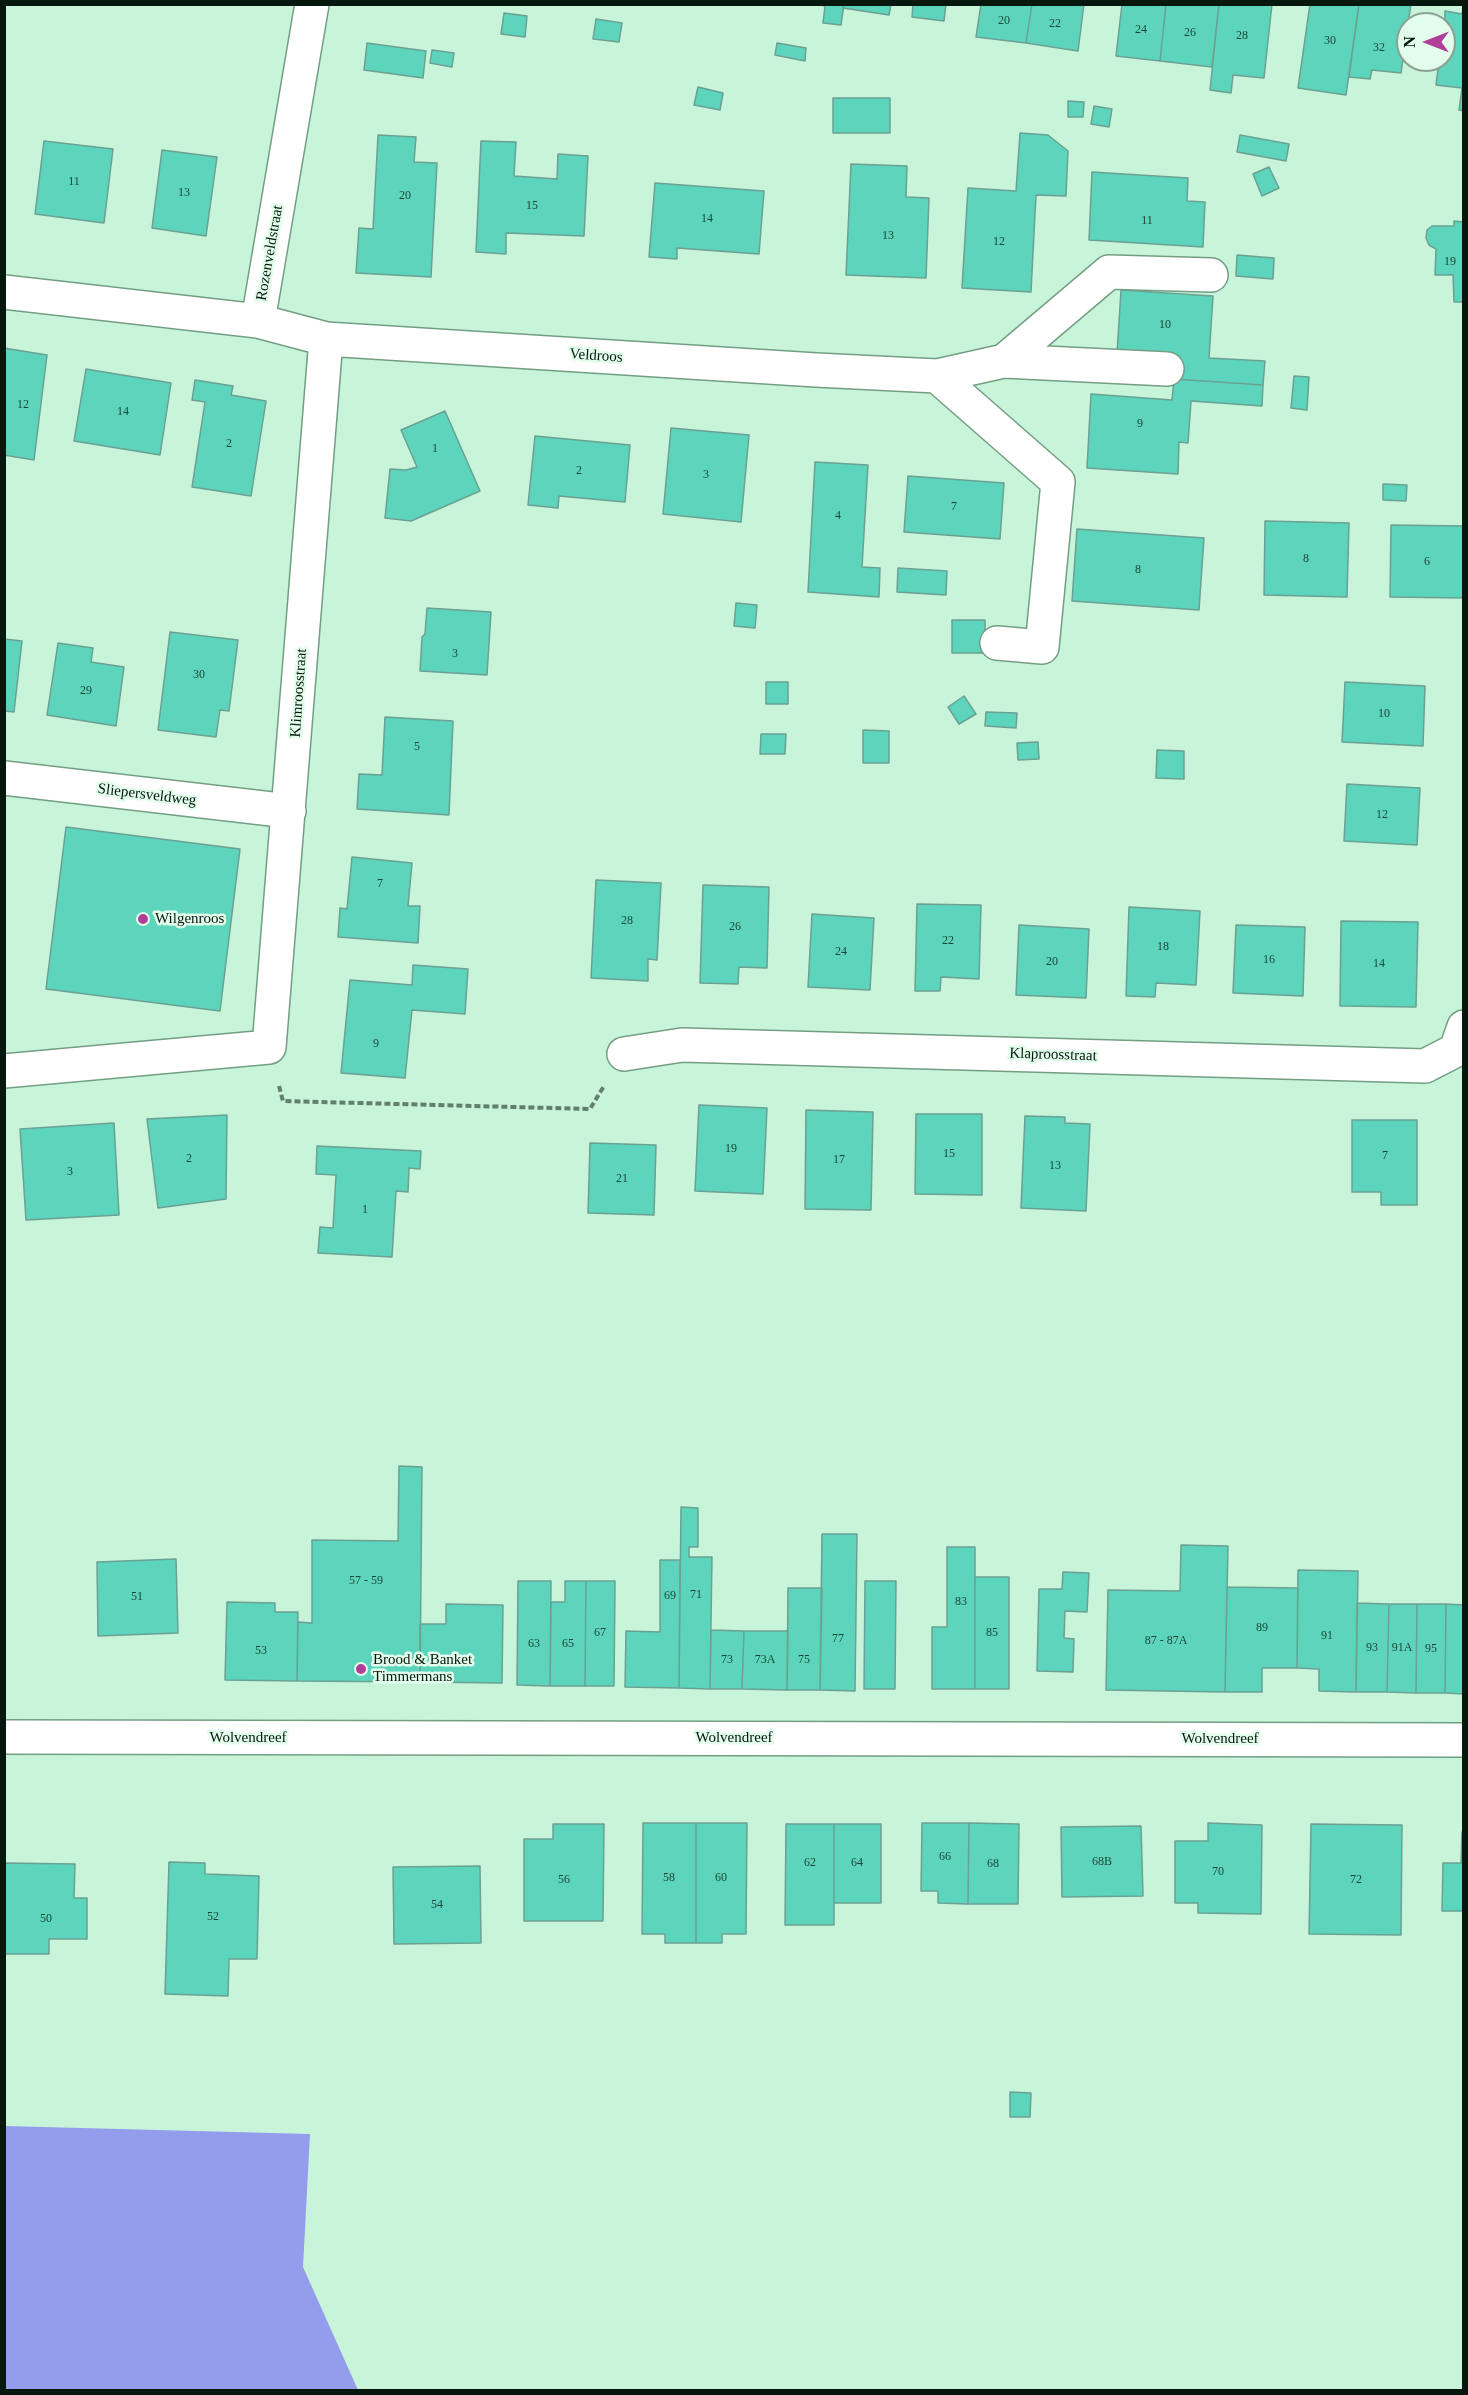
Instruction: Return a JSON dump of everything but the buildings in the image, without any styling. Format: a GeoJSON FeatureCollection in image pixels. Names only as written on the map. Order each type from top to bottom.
{"type":"FeatureCollection","features":[{"type":"Feature","properties":{"kind":"street","name":"Rozenveldstraat"},"geometry":{"type":"LineString","coordinates":[[4,292],[258,321],[312,4]]}},
{"type":"Feature","properties":{"kind":"street"},"geometry":{"type":"LineString","coordinates":[[1004,361],[1109,272],[1211,275]]}},
{"type":"Feature","properties":{"kind":"street","name":"Veldroos"},"geometry":{"type":"LineString","coordinates":[[258,321],[326,339],[816,370],[937,376],[1004,361]]}},
{"type":"Feature","properties":{"kind":"street","name":"Klimroosstraat"},"geometry":{"type":"LineString","coordinates":[[269,1047],[290,811],[326,339]]}},
{"type":"Feature","properties":{"kind":"street"},"geometry":{"type":"LineString","coordinates":[[1004,361],[1167,369]]}},
{"type":"Feature","properties":{"kind":"street"},"geometry":{"type":"LineString","coordinates":[[937,376],[1058,482],[1042,647],[997,643]]}},
{"type":"Feature","properties":{"kind":"street","name":"Sliepersveldweg"},"geometry":{"type":"LineString","coordinates":[[4,778],[290,811]]}},
{"type":"Feature","properties":{"kind":"street","name":"Klaproosstraat"},"geometry":{"type":"LineString","coordinates":[[624,1054],[682,1045],[1425,1066],[1456,1050],[1464,1027]]}},
{"type":"Feature","properties":{"kind":"street"},"geometry":{"type":"LineString","coordinates":[[4,1071],[269,1047]]}},
{"type":"Feature","properties":{"kind":"street","name":"Wolvendreef"},"geometry":{"type":"LineString","coordinates":[[4,1737],[1464,1740]]}},
{"type":"Feature","properties":{"kind":"path"},"geometry":{"type":"LineString","coordinates":[[269,1047],[283,1101],[591,1108],[624,1054]]}},
{"type":"Feature","properties":{"kind":"shaded area"},"geometry":{"type":"Polygon","coordinates":[[[5,2126],[310,2134],[303,2267],[358,2390],[5,2390],[5,2126]]]}},
{"type":"Feature","properties":{"kind":"place","name":"Wilgenroos"},"geometry":{"type":"Point","coordinates":[143,919]}},
{"type":"Feature","properties":{"kind":"place","name":"Brood & Banket Timmermans"},"geometry":{"type":"Point","coordinates":[361,1669]}}]}
